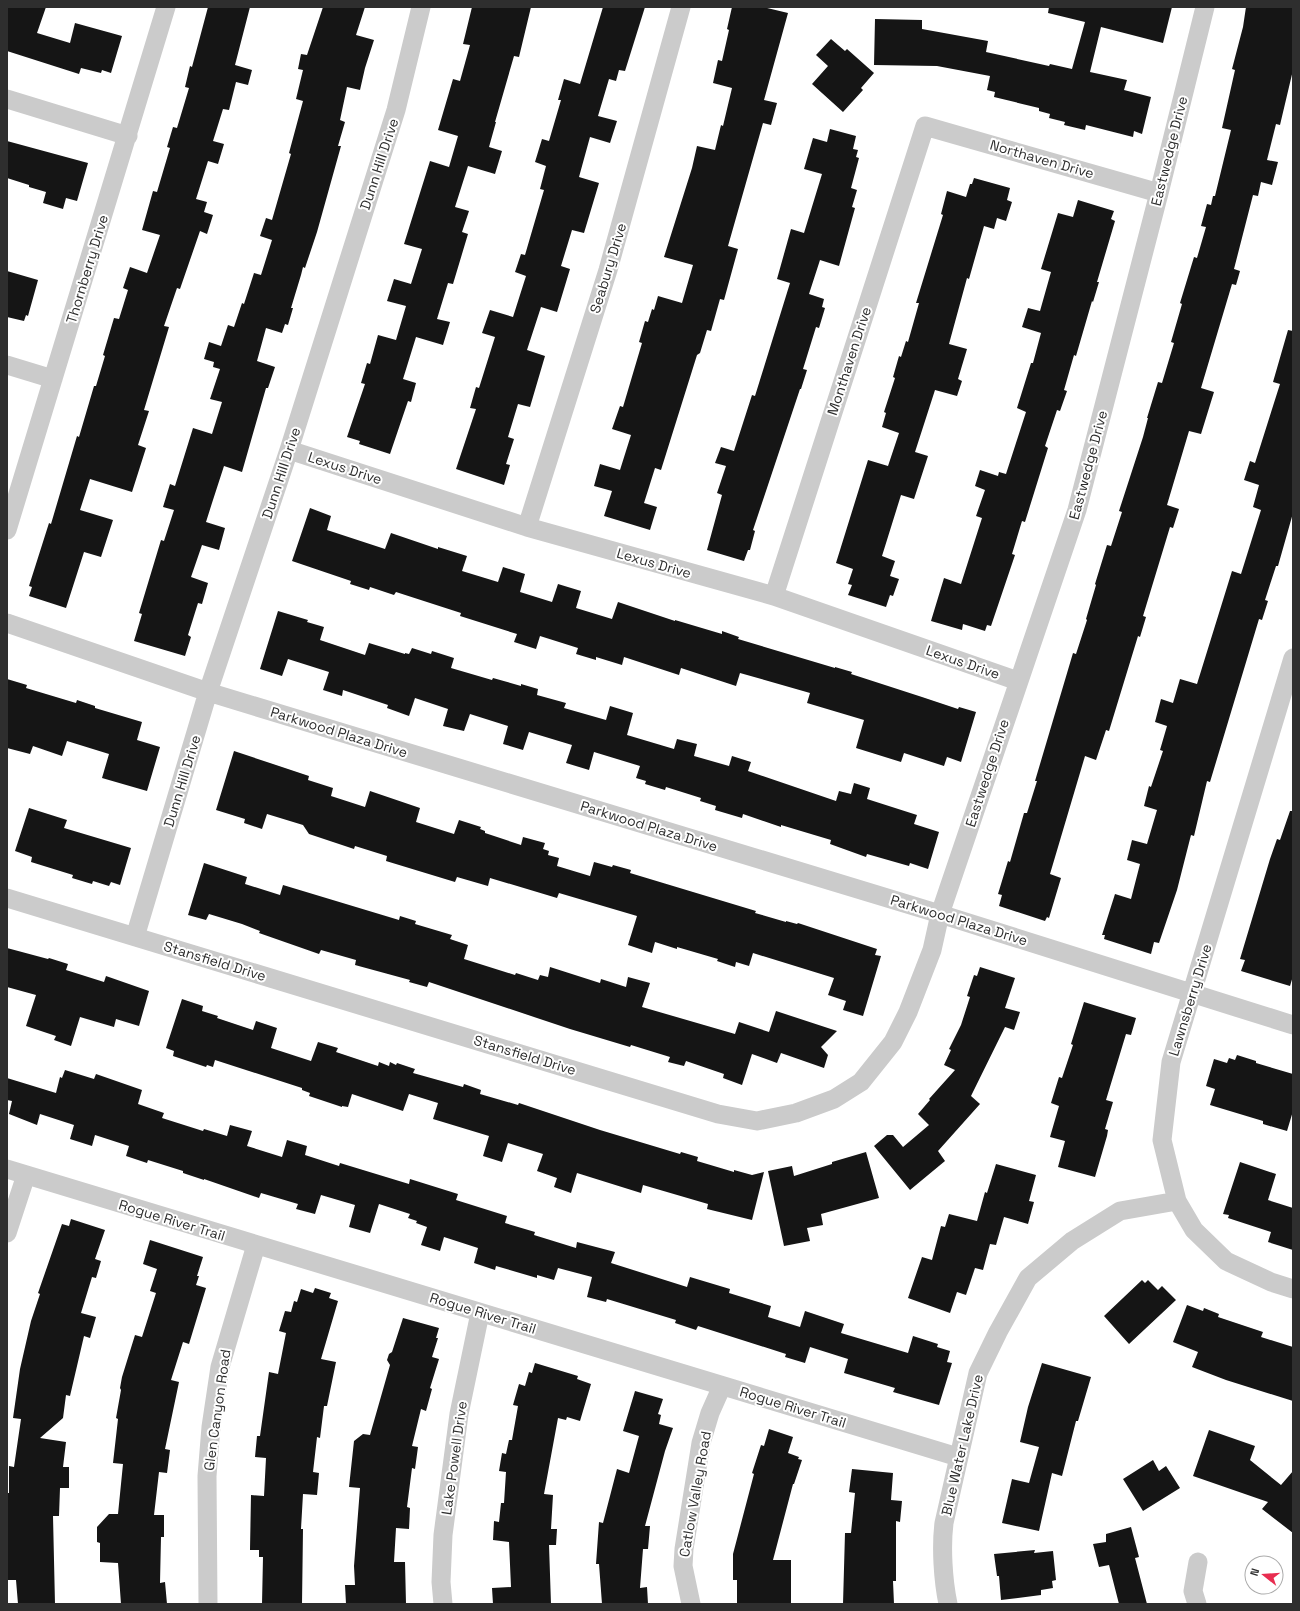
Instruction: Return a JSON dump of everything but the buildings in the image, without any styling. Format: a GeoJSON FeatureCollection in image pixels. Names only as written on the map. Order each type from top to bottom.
{"type":"FeatureCollection","features":[{"type":"Feature","properties":{"kind":"street","name":"Thornberry Drive"},"geometry":{"type":"LineString","coordinates":[[7,530],[166,7]]}},
{"type":"Feature","properties":{"kind":"street","name":"Dunn Hill Drive"},"geometry":{"type":"LineString","coordinates":[[135,937],[208,692],[289,450],[396,110],[421,7]]}},
{"type":"Feature","properties":{"kind":"street","name":"Seabury Drive"},"geometry":{"type":"LineString","coordinates":[[527,527],[608,270],[681,7]]}},
{"type":"Feature","properties":{"kind":"street","name":"Eastwedge Drive"},"geometry":{"type":"LineString","coordinates":[[940,914],[1077,510],[1205,7]]}},
{"type":"Feature","properties":{"kind":"street"},"geometry":{"type":"LineString","coordinates":[[7,99],[128,136]]}},
{"type":"Feature","properties":{"kind":"street","name":"Northaven Drive"},"geometry":{"type":"LineString","coordinates":[[925,126],[1159,192]]}},
{"type":"Feature","properties":{"kind":"street","name":"Monthaven Drive"},"geometry":{"type":"LineString","coordinates":[[774,596],[925,126]]}},
{"type":"Feature","properties":{"kind":"street"},"geometry":{"type":"LineString","coordinates":[[7,365],[53,379]]}},
{"type":"Feature","properties":{"kind":"street","name":"Lexus Drive"},"geometry":{"type":"LineString","coordinates":[[289,450],[527,527],[774,596],[1018,681]]}},
{"type":"Feature","properties":{"kind":"street","name":"Parkwood Plaza Drive"},"geometry":{"type":"LineString","coordinates":[[7,623],[208,692],[940,914],[1293,1025]]}},
{"type":"Feature","properties":{"kind":"street","name":"Lawnsberry Drive"},"geometry":{"type":"LineString","coordinates":[[1293,658],[1171,1062],[1162,1140],[1176,1201],[1194,1230],[1226,1261],[1271,1282],[1293,1289]]}},
{"type":"Feature","properties":{"kind":"street","name":"Stansfield Drive"},"geometry":{"type":"LineString","coordinates":[[7,898],[718,1114],[757,1121],[796,1113],[834,1099],[861,1082],[893,1042],[908,1012],[932,950],[940,914]]}},
{"type":"Feature","properties":{"kind":"street","name":"Rogue River Trail"},"geometry":{"type":"LineString","coordinates":[[7,1169],[958,1457]]}},
{"type":"Feature","properties":{"kind":"street"},"geometry":{"type":"LineString","coordinates":[[7,1233],[26,1175]]}},
{"type":"Feature","properties":{"kind":"street","name":"Blue Water Lake Drive"},"geometry":{"type":"LineString","coordinates":[[948,1604],[942,1536],[958,1457],[978,1372],[1028,1278],[1072,1240],[1120,1210],[1176,1201]]}},
{"type":"Feature","properties":{"kind":"street","name":"Glen Canyon Road"},"geometry":{"type":"LineString","coordinates":[[208,1604],[207,1476],[211,1427],[220,1367],[256,1245]]}},
{"type":"Feature","properties":{"kind":"street","name":"Lake Powell Drive"},"geometry":{"type":"LineString","coordinates":[[443,1604],[441,1582],[443,1535],[459,1414],[480,1313]]}},
{"type":"Feature","properties":{"kind":"street","name":"Catlow Valley Road"},"geometry":{"type":"LineString","coordinates":[[691,1604],[683,1566],[684,1549],[701,1443],[710,1413],[722,1386]]}},
{"type":"Feature","properties":{"kind":"street"},"geometry":{"type":"LineString","coordinates":[[1197,1604],[1192,1591],[1198,1562]]}}]}
